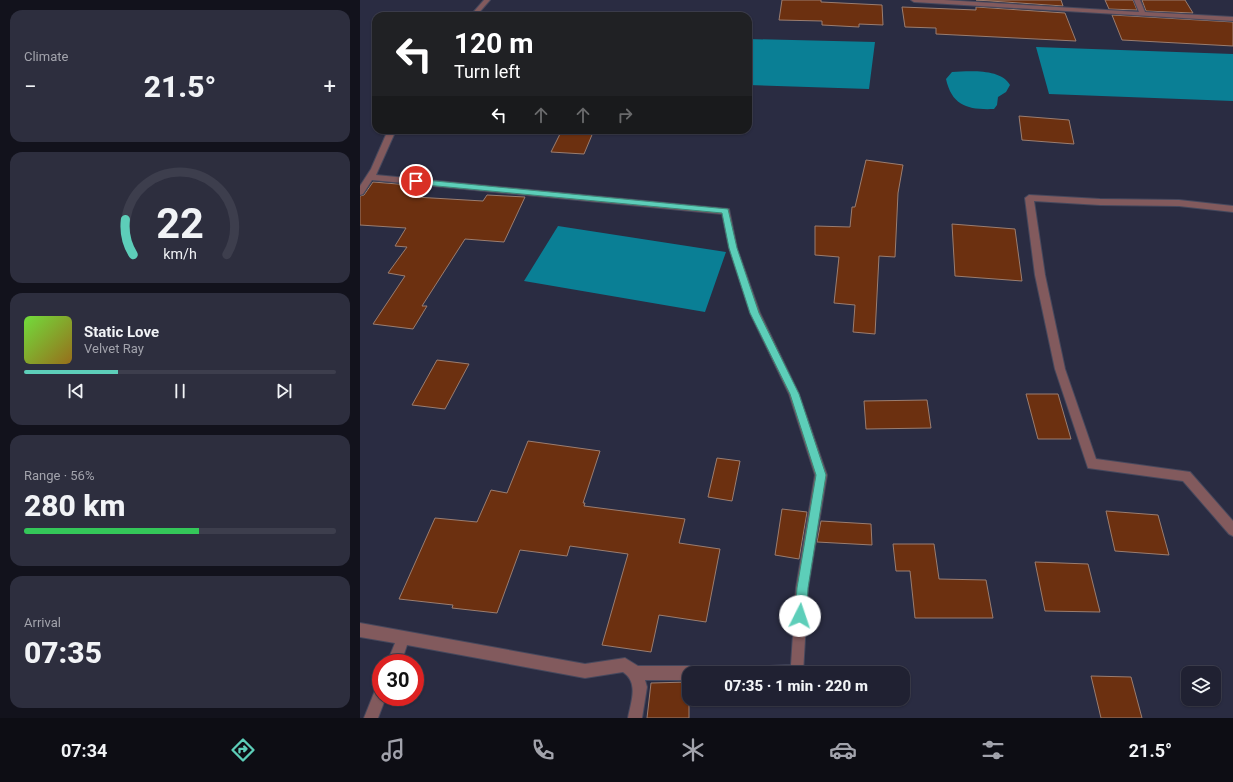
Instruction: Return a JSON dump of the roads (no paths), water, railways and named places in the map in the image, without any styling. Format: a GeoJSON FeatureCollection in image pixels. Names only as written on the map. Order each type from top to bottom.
{"type":"FeatureCollection","features":[{"type":"Feature","properties":{"kind":"street"},"geometry":{"type":"LineString","coordinates":[[476,12],[487,0]]}},
{"type":"Feature","properties":{"kind":"street"},"geometry":{"type":"LineString","coordinates":[[914,0],[1008,3],[1143,14],[1233,19]]}},
{"type":"Feature","properties":{"kind":"street"},"geometry":{"type":"LineString","coordinates":[[1137,0],[1143,14]]}},
{"type":"Feature","properties":{"kind":"street"},"geometry":{"type":"LineString","coordinates":[[360,192],[375,170],[390,134]]}},
{"type":"Feature","properties":{"kind":"street"},"geometry":{"type":"LineString","coordinates":[[370,177],[726,211],[733,248],[755,313],[794,394],[821,475],[802,588],[797,666]]}},
{"type":"Feature","properties":{"kind":"street"},"geometry":{"type":"LineString","coordinates":[[1233,209],[1179,203],[1100,202],[1029,198],[1040,275],[1060,369],[1092,464],[1186,476],[1233,530]]}},
{"type":"Feature","properties":{"kind":"street"},"geometry":{"type":"LineString","coordinates":[[360,630],[585,672],[625,664],[636,673],[640,687],[635,718]]}},
{"type":"Feature","properties":{"kind":"street"},"geometry":{"type":"LineString","coordinates":[[397,654],[404,637]]}},
{"type":"Feature","properties":{"kind":"street"},"geometry":{"type":"LineString","coordinates":[[636,673],[682,674]]}},
{"type":"Feature","properties":{"kind":"street"},"geometry":{"type":"LineString","coordinates":[[370,718],[375,706]]}},
{"type":"Feature","properties":{"kind":"water"},"geometry":{"type":"Polygon","coordinates":[[[752,39],[875,42],[869,89],[752,85],[752,39]]]}},
{"type":"Feature","properties":{"kind":"water"},"geometry":{"type":"Polygon","coordinates":[[[1036,47],[1233,54],[1233,101],[1049,94],[1036,47]]]}},
{"type":"Feature","properties":{"kind":"water"},"geometry":{"type":"Polygon","coordinates":[[[975,71],[992,73],[1006,80],[1010,85],[1006,92],[998,97],[997,105],[994,109],[976,109],[962,104],[952,95],[946,79],[952,72],[975,71]]]}},
{"type":"Feature","properties":{"kind":"water"},"geometry":{"type":"Polygon","coordinates":[[[558,226],[726,252],[705,312],[524,281],[558,226]]]}}]}
